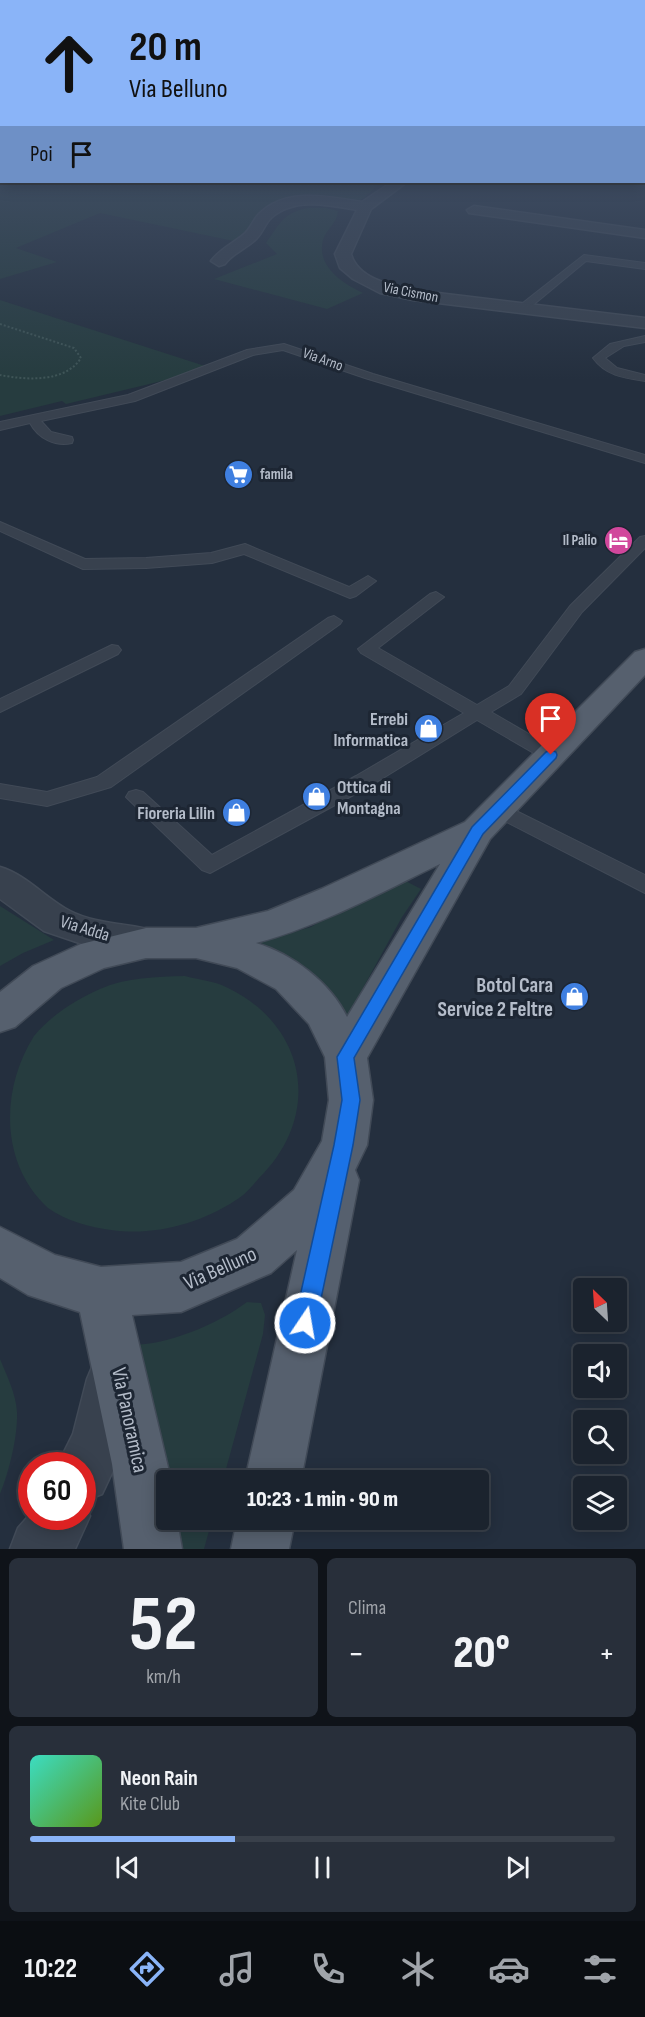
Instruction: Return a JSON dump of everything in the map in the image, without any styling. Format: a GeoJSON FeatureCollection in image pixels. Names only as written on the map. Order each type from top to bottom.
{"type":"FeatureCollection","features":[{"type":"Feature","properties":{"kind":"main road","name":"Via Belluno"},"geometry":{"type":"LineString","coordinates":[[346,1057],[488,820],[645,658]]}},
{"type":"Feature","properties":{"kind":"main road","name":"Via Belluno"},"geometry":{"type":"LineString","coordinates":[[0,1015],[47,977],[95,955],[146,944],[196,943],[276,923],[334,899],[488,820]]}},
{"type":"Feature","properties":{"kind":"main road","name":"Via Belluno"},"geometry":{"type":"LineString","coordinates":[[0,1251],[46,1278],[101,1292],[181,1287],[254,1256],[311,1206],[344,1145],[351,1100],[346,1057],[325,1013],[290,978],[247,955],[196,943]]}},
{"type":"Feature","properties":{"kind":"main road"},"geometry":{"type":"LineString","coordinates":[[275,1470],[344,1145]]}},
{"type":"Feature","properties":{"kind":"main road","name":"Via Panoramica"},"geometry":{"type":"LineString","coordinates":[[101,1292],[140,1464],[153,1549]]}},
{"type":"Feature","properties":{"kind":"main road"},"geometry":{"type":"LineString","coordinates":[[260,1549],[264,1530]]}},
{"type":"Feature","properties":{"kind":"street"},"geometry":{"type":"LineString","coordinates":[[219,261],[252,235]]}},
{"type":"Feature","properties":{"kind":"street","name":"Via Cismon"},"geometry":{"type":"LineString","coordinates":[[352,235],[343,254],[346,265],[359,276],[380,288],[413,295],[645,323]]}},
{"type":"Feature","properties":{"kind":"street","name":"Via Adda"},"geometry":{"type":"LineString","coordinates":[[0,880],[57,921],[97,934],[146,944]]}},
{"type":"Feature","properties":{"kind":"street"},"geometry":{"type":"LineString","coordinates":[[93,1452],[98,1443],[118,1363]]}},
{"type":"Feature","properties":{"kind":"street"},"geometry":{"type":"LineString","coordinates":[[39,1549],[54,1530]]}},
{"type":"Feature","properties":{"kind":"lane"},"geometry":{"type":"LineString","coordinates":[[523,309],[584,258],[645,266]]}},
{"type":"Feature","properties":{"kind":"lane"},"geometry":{"type":"LineString","coordinates":[[645,339],[624,342],[606,350],[598,358],[603,366],[612,370],[645,378]]}},
{"type":"Feature","properties":{"kind":"lane","name":"Via Arno"},"geometry":{"type":"LineString","coordinates":[[0,426],[131,398],[251,352],[284,346],[369,376],[645,459]]}},
{"type":"Feature","properties":{"kind":"lane"},"geometry":{"type":"LineString","coordinates":[[34,419],[38,430],[51,438],[67,440]]}},
{"type":"Feature","properties":{"kind":"lane"},"geometry":{"type":"LineString","coordinates":[[0,526],[83,564],[146,564],[212,558],[245,549],[350,593],[368,581]]}},
{"type":"Feature","properties":{"kind":"lane"},"geometry":{"type":"LineString","coordinates":[[136,797],[210,865],[363,782],[515,690],[576,609],[645,540]]}},
{"type":"Feature","properties":{"kind":"lane"},"geometry":{"type":"LineString","coordinates":[[436,597],[367,649],[551,755]]}},
{"type":"Feature","properties":{"kind":"lane"},"geometry":{"type":"LineString","coordinates":[[0,791],[48,799],[104,782],[334,621]]}},
{"type":"Feature","properties":{"kind":"lane"},"geometry":{"type":"LineString","coordinates":[[0,706],[112,650]]}},
{"type":"Feature","properties":{"kind":"lane"},"geometry":{"type":"LineString","coordinates":[[488,820],[645,885]]}},
{"type":"Feature","properties":{"kind":"path"},"geometry":{"type":"LineString","coordinates":[[0,324],[74,348],[80,353],[81,358],[75,366],[44,377],[30,379],[0,375]]}},
{"type":"Feature","properties":{"kind":"green space"},"geometry":{"type":"Polygon","coordinates":[[[0,235],[47,235],[16,248],[57,262],[0,279],[0,235]]]}},
{"type":"Feature","properties":{"kind":"green space"},"geometry":{"type":"Polygon","coordinates":[[[206,235],[251,235],[243,243],[206,235]]]}},
{"type":"Feature","properties":{"kind":"green space"},"geometry":{"type":"Polygon","coordinates":[[[271,235],[325,235],[322,250],[328,266],[340,279],[363,293],[327,309],[214,279],[277,254],[266,243],[271,235]]]}},
{"type":"Feature","properties":{"kind":"green space"},"geometry":{"type":"Polygon","coordinates":[[[0,300],[205,366],[166,380],[66,404],[62,401],[0,416],[0,300]]]}},
{"type":"Feature","properties":{"kind":"green space"},"geometry":{"type":"Polygon","coordinates":[[[396,876],[421,889],[402,917],[347,1017],[282,954],[259,942],[311,927],[396,876]]]}},
{"type":"Feature","properties":{"kind":"green space"},"geometry":{"type":"Polygon","coordinates":[[[0,906],[54,940],[0,966],[0,906]]]}},
{"type":"Feature","properties":{"kind":"green space"},"geometry":{"type":"Polygon","coordinates":[[[185,976],[223,986],[255,1005],[275,1025],[290,1049],[297,1074],[298,1101],[292,1128],[279,1154],[239,1198],[192,1222],[144,1231],[111,1230],[78,1223],[55,1213],[32,1190],[21,1170],[10,1126],[15,1079],[34,1036],[64,1009],[110,985],[152,977],[185,976]]]}},
{"type":"Feature","properties":{"kind":"green space"},"geometry":{"type":"Polygon","coordinates":[[[247,1302],[261,1303],[265,1315],[263,1334],[226,1470],[158,1470],[131,1345],[161,1341],[192,1332],[247,1302]]]}},
{"type":"Feature","properties":{"kind":"green space"},"geometry":{"type":"Polygon","coordinates":[[[0,1359],[13,1392],[17,1412],[12,1454],[0,1494],[0,1359]]]}},
{"type":"Feature","properties":{"kind":"green space"},"geometry":{"type":"Polygon","coordinates":[[[170,1530],[209,1530],[204,1549],[172,1549],[170,1530]]]}},
{"type":"Feature","properties":{"kind":"place","name":"famila"},"geometry":{"type":"Point","coordinates":[239,474]}},
{"type":"Feature","properties":{"kind":"place","name":"Il Palio"},"geometry":{"type":"Point","coordinates":[618,540]}},
{"type":"Feature","properties":{"kind":"place","name":"Errebi Informatica"},"geometry":{"type":"Point","coordinates":[429,729]}},
{"type":"Feature","properties":{"kind":"place","name":"Ottica di Montagna"},"geometry":{"type":"Point","coordinates":[316,797]}},
{"type":"Feature","properties":{"kind":"place","name":"Fioreria Lilin"},"geometry":{"type":"Point","coordinates":[236,813]}},
{"type":"Feature","properties":{"kind":"place","name":"Botol Cara Service 2 Feltre"},"geometry":{"type":"Point","coordinates":[574,997]}},
{"type":"Feature","properties":{"kind":"route"},"geometry":{"type":"LineString","coordinates":[[305,1323],[344,1145],[351,1100],[346,1057],[477,831],[551,755]]}}]}
